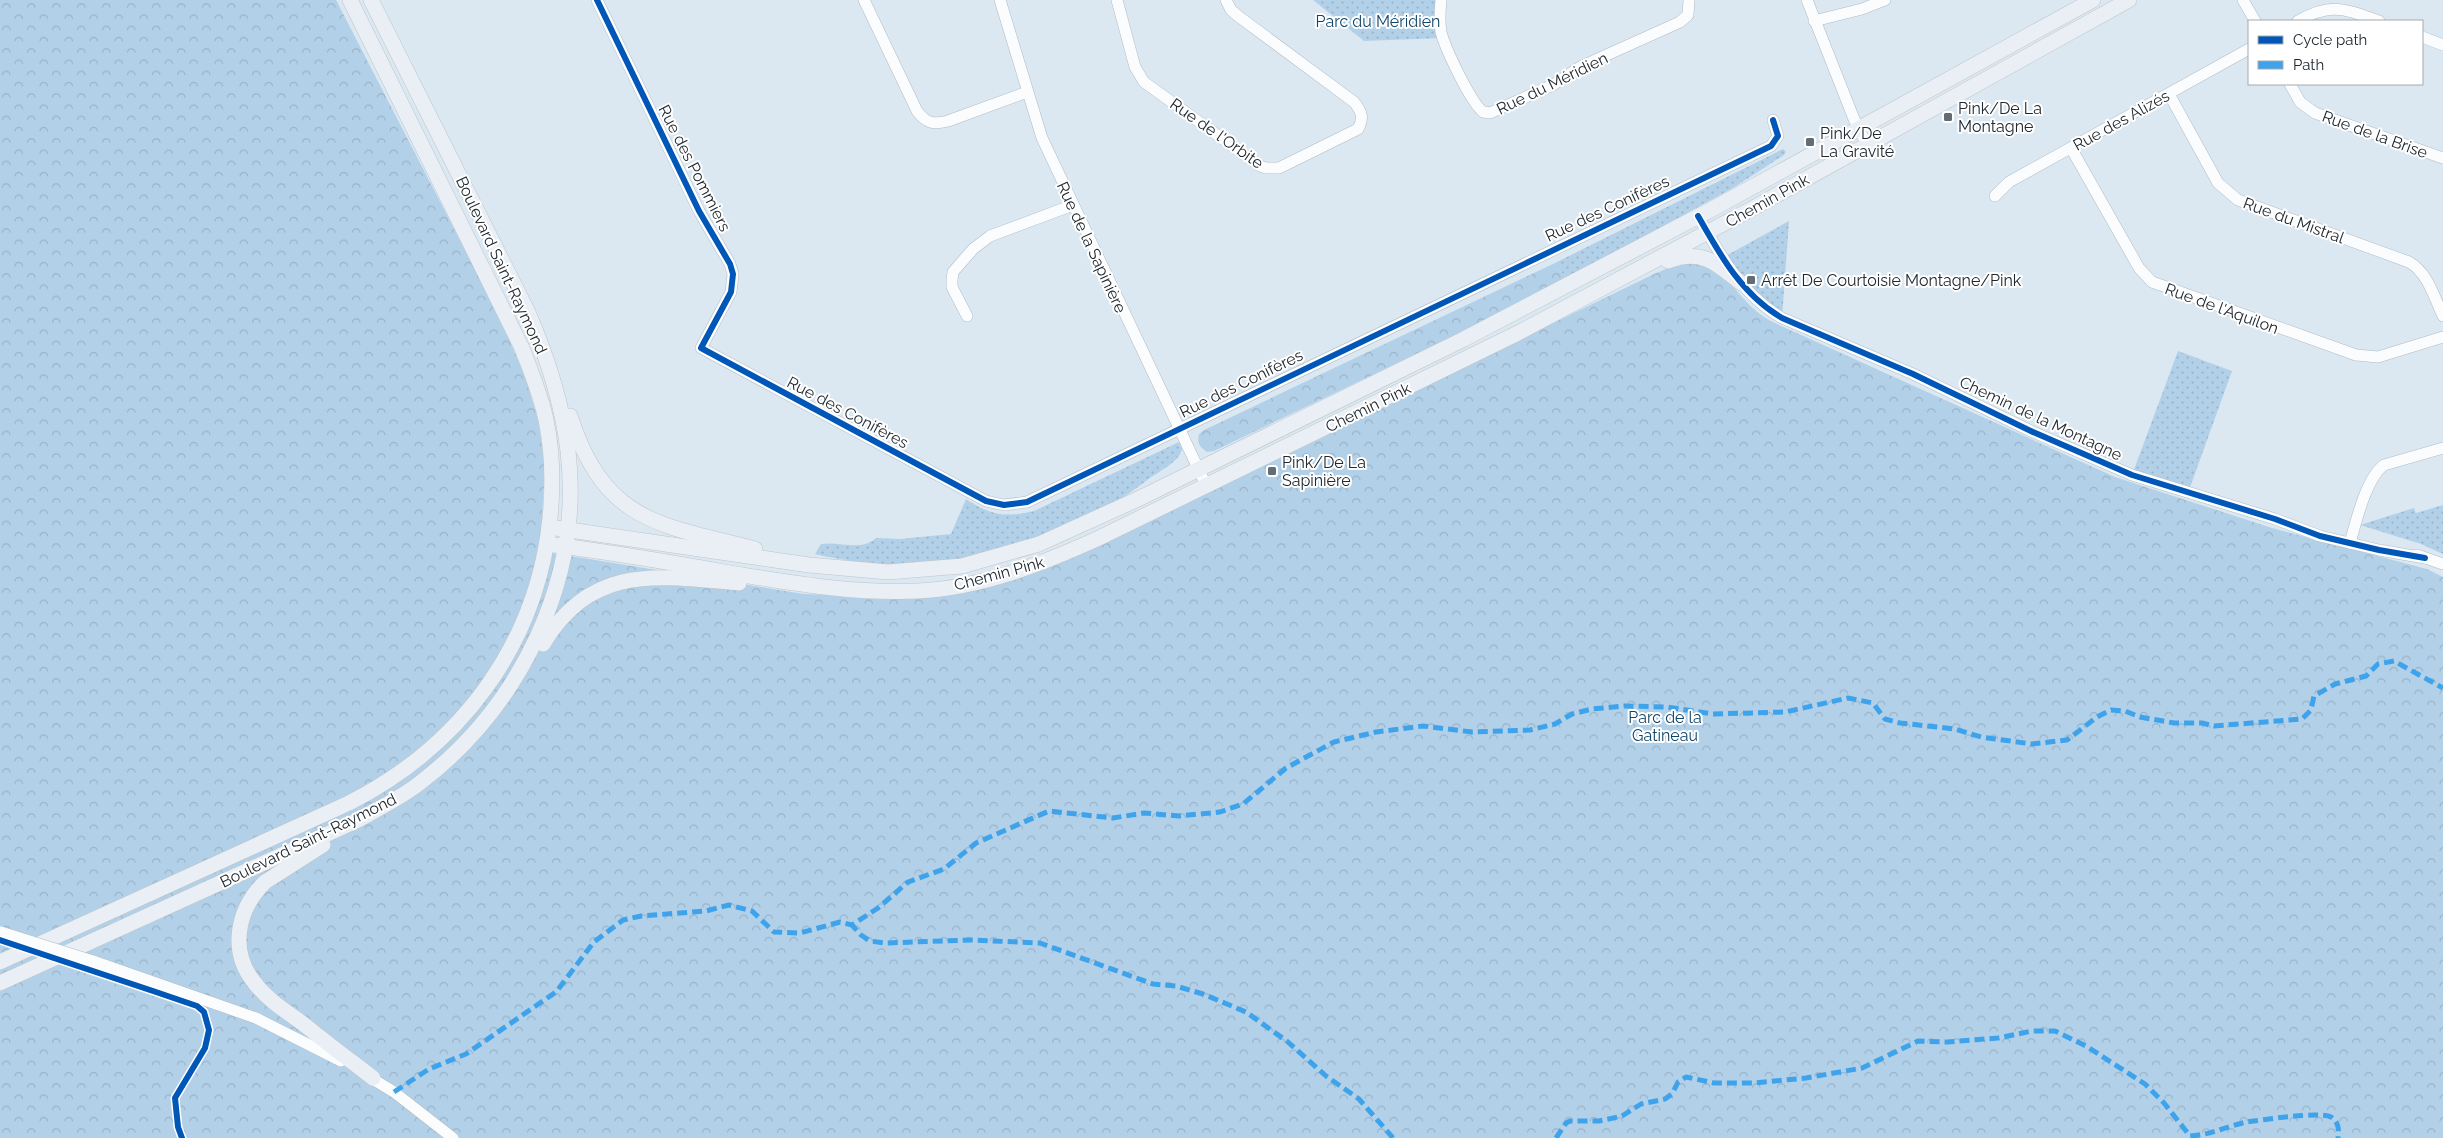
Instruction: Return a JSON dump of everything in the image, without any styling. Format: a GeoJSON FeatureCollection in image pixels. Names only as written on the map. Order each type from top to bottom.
{"type":"FeatureCollection","features":[{"type":"Feature","properties":{"kind":"main road","name":"Boulevard Saint-Raymond"},"geometry":{"type":"LineString","coordinates":[[0,962],[374,790],[414,763],[457,724],[478,698],[504,660],[528,614],[540,577],[547,544],[552,457],[546,421],[537,387],[522,348],[350,0]]}},
{"type":"Feature","properties":{"kind":"main road","name":"Boulevard Saint-Raymond"},"geometry":{"type":"LineString","coordinates":[[0,984],[347,825],[399,798],[432,773],[481,727],[514,684],[543,625],[555,590],[567,529],[570,486],[568,452],[559,403],[543,348],[527,310],[372,0]]}},
{"type":"Feature","properties":{"kind":"main road","name":"Chemin Pink"},"geometry":{"type":"LineString","coordinates":[[549,527],[809,565],[888,572],[931,570],[988,560],[1056,538],[1447,348],[1698,216],[2093,0]]}},
{"type":"Feature","properties":{"kind":"main road","name":"Chemin Pink"},"geometry":{"type":"LineString","coordinates":[[547,544],[814,587],[919,591],[991,579],[1063,554],[1518,333],[1707,233],[2129,0]]}},
{"type":"Feature","properties":{"kind":"main road"},"geometry":{"type":"LineString","coordinates":[[1518,333],[1670,260],[1687,255],[1696,255],[1712,261],[1741,283]]}},
{"type":"Feature","properties":{"kind":"main road"},"geometry":{"type":"LineString","coordinates":[[543,348],[587,460],[604,484],[620,500],[653,521],[809,565]]}},
{"type":"Feature","properties":{"kind":"main road"},"geometry":{"type":"LineString","coordinates":[[514,684],[561,617],[590,595],[611,585],[633,579],[657,576],[814,587]]}},
{"type":"Feature","properties":{"kind":"main road"},"geometry":{"type":"LineString","coordinates":[[373,1078],[265,994],[254,983],[247,973],[240,953],[239,931],[244,910],[265,882],[399,798]]}},
{"type":"Feature","properties":{"kind":"street","name":"Rue des Pommiers"},"geometry":{"type":"LineString","coordinates":[[597,0],[698,212],[730,264],[733,274],[731,292],[701,348]]}},
{"type":"Feature","properties":{"kind":"street"},"geometry":{"type":"LineString","coordinates":[[864,0],[917,111],[930,123],[939,124],[1027,92]]}},
{"type":"Feature","properties":{"kind":"street","name":"Rue de la Sapinière"},"geometry":{"type":"LineString","coordinates":[[1000,0],[1042,138],[1206,485]]}},
{"type":"Feature","properties":{"kind":"street","name":"Rue de l'Orbite"},"geometry":{"type":"LineString","coordinates":[[1117,0],[1136,67],[1144,82],[1260,166],[1279,168],[1358,129],[1362,122],[1362,114],[1354,102],[1238,16],[1231,10],[1226,0]]}},
{"type":"Feature","properties":{"kind":"street","name":"Rue du Méridien"},"geometry":{"type":"LineString","coordinates":[[1441,0],[1440,20],[1443,38],[1473,101],[1483,112],[1490,113],[1553,85],[1580,67],[1680,22],[1688,15],[1689,0]]}},
{"type":"Feature","properties":{"kind":"street"},"geometry":{"type":"LineString","coordinates":[[1807,0],[1814,21],[1867,145]]}},
{"type":"Feature","properties":{"kind":"street"},"geometry":{"type":"LineString","coordinates":[[1814,21],[1862,9],[1885,0]]}},
{"type":"Feature","properties":{"kind":"street"},"geometry":{"type":"LineString","coordinates":[[2243,0],[2254,20]]}},
{"type":"Feature","properties":{"kind":"street"},"geometry":{"type":"LineString","coordinates":[[2300,20],[2317,11],[2333,8],[2354,12],[2377,20]]}},
{"type":"Feature","properties":{"kind":"street"},"geometry":{"type":"LineString","coordinates":[[2423,37],[2443,45]]}},
{"type":"Feature","properties":{"kind":"street","name":"Rue des Alizés"},"geometry":{"type":"LineString","coordinates":[[1995,196],[2009,182],[2248,50]]}},
{"type":"Feature","properties":{"kind":"street","name":"Rue de la Brise"},"geometry":{"type":"LineString","coordinates":[[2291,85],[2300,102],[2315,113],[2443,158]]}},
{"type":"Feature","properties":{"kind":"street","name":"Rue du Mistral"},"geometry":{"type":"LineString","coordinates":[[2169,94],[2218,183],[2228,193],[2238,200],[2409,262],[2418,267],[2424,275],[2443,316]]}},
{"type":"Feature","properties":{"kind":"street","name":"Rue des Conifères"},"geometry":{"type":"LineString","coordinates":[[701,348],[986,501],[996,504],[1015,505],[1027,502],[1771,146],[1778,136],[1773,120]]}},
{"type":"Feature","properties":{"kind":"street","name":"Rue de l'Aquilon"},"geometry":{"type":"LineString","coordinates":[[2071,148],[2139,268],[2152,282],[2356,355],[2378,357],[2443,337]]}},
{"type":"Feature","properties":{"kind":"street"},"geometry":{"type":"LineString","coordinates":[[967,316],[952,287],[952,280],[953,272],[973,249],[990,236],[1073,205]]}},
{"type":"Feature","properties":{"kind":"street","name":"Chemin de la Montagne"},"geometry":{"type":"LineString","coordinates":[[1698,216],[1707,233],[1741,283],[1764,307],[1782,318],[1913,374],[2066,447],[2132,475],[2275,519],[2320,536],[2351,539],[2443,564]]}},
{"type":"Feature","properties":{"kind":"street"},"geometry":{"type":"LineString","coordinates":[[2351,539],[2370,484],[2377,470],[2384,465],[2443,448]]}},
{"type":"Feature","properties":{"kind":"street"},"geometry":{"type":"LineString","coordinates":[[0,932],[93,961],[256,1018],[373,1078],[453,1138]]}},
{"type":"Feature","properties":{"kind":"green space","name":"Parc de la Gatineau"},"geometry":{"type":"Polygon","coordinates":[[[0,0],[336,0],[498,314],[525,376],[539,423],[545,469],[540,551],[804,594],[903,598],[1103,542],[1656,273],[1689,262],[1701,264],[1720,274],[1752,307],[1775,323],[2115,477],[2272,528],[2427,569],[2443,577],[2443,1138],[0,1138],[0,0]]]}},
{"type":"Feature","properties":{"kind":"green space","name":"Parc du Méridien"},"geometry":{"type":"Polygon","coordinates":[[[1313,0],[1441,0],[1443,38],[1364,41],[1313,0]]]}},
{"type":"Feature","properties":{"kind":"green space"},"geometry":{"type":"Polygon","coordinates":[[[1783,149],[1786,152],[1784,155],[1733,188],[1566,279],[1555,263],[1783,149]]]}},
{"type":"Feature","properties":{"kind":"green space"},"geometry":{"type":"Polygon","coordinates":[[[1789,221],[1782,318],[1722,258],[1789,221]]]}},
{"type":"Feature","properties":{"kind":"green space"},"geometry":{"type":"Polygon","coordinates":[[[1555,263],[1566,279],[1464,331],[1214,451],[1207,452],[1199,444],[1199,434],[1204,430],[1555,263]]]}},
{"type":"Feature","properties":{"kind":"green space"},"geometry":{"type":"Polygon","coordinates":[[[2178,351],[2232,371],[2188,493],[2132,475],[2178,351]]]}},
{"type":"Feature","properties":{"kind":"green space"},"geometry":{"type":"Polygon","coordinates":[[[1179,442],[1182,449],[1177,459],[1121,499],[1060,530],[1026,542],[958,560],[925,564],[874,564],[815,554],[821,544],[857,545],[870,542],[876,538],[900,539],[951,534],[966,499],[983,509],[998,514],[1034,511],[1179,442]]]}},
{"type":"Feature","properties":{"kind":"green space"},"geometry":{"type":"Polygon","coordinates":[[[2443,505],[2443,554],[2421,544],[2360,525],[2414,508],[2416,513],[2443,505]]]}},
{"type":"Feature","properties":{"kind":"marked path"},"geometry":{"type":"LineString","coordinates":[[1393,1138],[1359,1099],[1326,1076],[1288,1042],[1246,1012],[1203,994],[1176,986],[1153,984],[1040,943],[971,940],[885,943],[870,941],[852,925],[878,908],[908,882],[944,869],[976,843],[1049,811],[1113,818],[1144,813],[1179,816],[1220,812],[1243,804],[1286,768],[1334,742],[1376,732],[1423,726],[1472,732],[1530,730],[1555,724],[1572,714],[1592,709],[1624,706],[1667,707],[1713,714],[1785,712],[1848,698],[1873,703],[1885,719],[1900,723],[1955,729],[1981,737],[2032,744],[2067,740],[2097,717],[2111,710],[2125,711],[2140,717],[2174,723],[2202,723],[2214,726],[2302,719],[2311,710],[2314,696],[2335,684],[2366,676],[2378,664],[2394,661],[2443,688]]}},
{"type":"Feature","properties":{"kind":"marked path"},"geometry":{"type":"LineString","coordinates":[[394,1092],[429,1069],[466,1054],[556,992],[594,942],[623,920],[641,916],[706,911],[729,905],[752,911],[774,932],[800,933],[840,922],[852,925]]}},
{"type":"Feature","properties":{"kind":"marked path"},"geometry":{"type":"LineString","coordinates":[[1556,1138],[1566,1123],[1570,1121],[1599,1121],[1622,1116],[1641,1104],[1665,1099],[1672,1094],[1678,1082],[1686,1077],[1714,1083],[1754,1083],[1806,1078],[1862,1068],[1918,1041],[1947,1042],[1998,1038],[2032,1031],[2055,1031],[2086,1046],[2145,1084],[2164,1103],[2190,1136],[2205,1134],[2247,1122],[2290,1116],[2325,1115],[2336,1121],[2338,1138]]}},
{"type":"Feature","properties":{"kind":"cycle path"},"geometry":{"type":"LineString","coordinates":[[597,0],[699,211],[730,264],[733,274],[731,292],[701,348],[986,501],[1004,505],[1027,502],[1771,146],[1778,136],[1773,120]]}},
{"type":"Feature","properties":{"kind":"cycle path"},"geometry":{"type":"LineString","coordinates":[[1698,216],[1733,273],[1755,298],[1782,318],[1913,374],[2033,432],[2132,475],[2275,519],[2320,536],[2379,550],[2425,558]]}},
{"type":"Feature","properties":{"kind":"cycle path"},"geometry":{"type":"LineString","coordinates":[[0,940],[197,1006],[204,1012],[209,1030],[205,1048],[175,1098],[178,1127],[182,1138]]}},
{"type":"Feature","properties":{"kind":"place","name":"Pink/De La Montagne"},"geometry":{"type":"Point","coordinates":[1948,117]}},
{"type":"Feature","properties":{"kind":"place","name":"Pink/De La Gravité"},"geometry":{"type":"Point","coordinates":[1810,142]}},
{"type":"Feature","properties":{"kind":"place","name":"Arrêt De Courtoisie Montagne/Pink"},"geometry":{"type":"Point","coordinates":[1751,280]}},
{"type":"Feature","properties":{"kind":"place","name":"Pink/De La Sapinière"},"geometry":{"type":"Point","coordinates":[1272,471]}}]}
